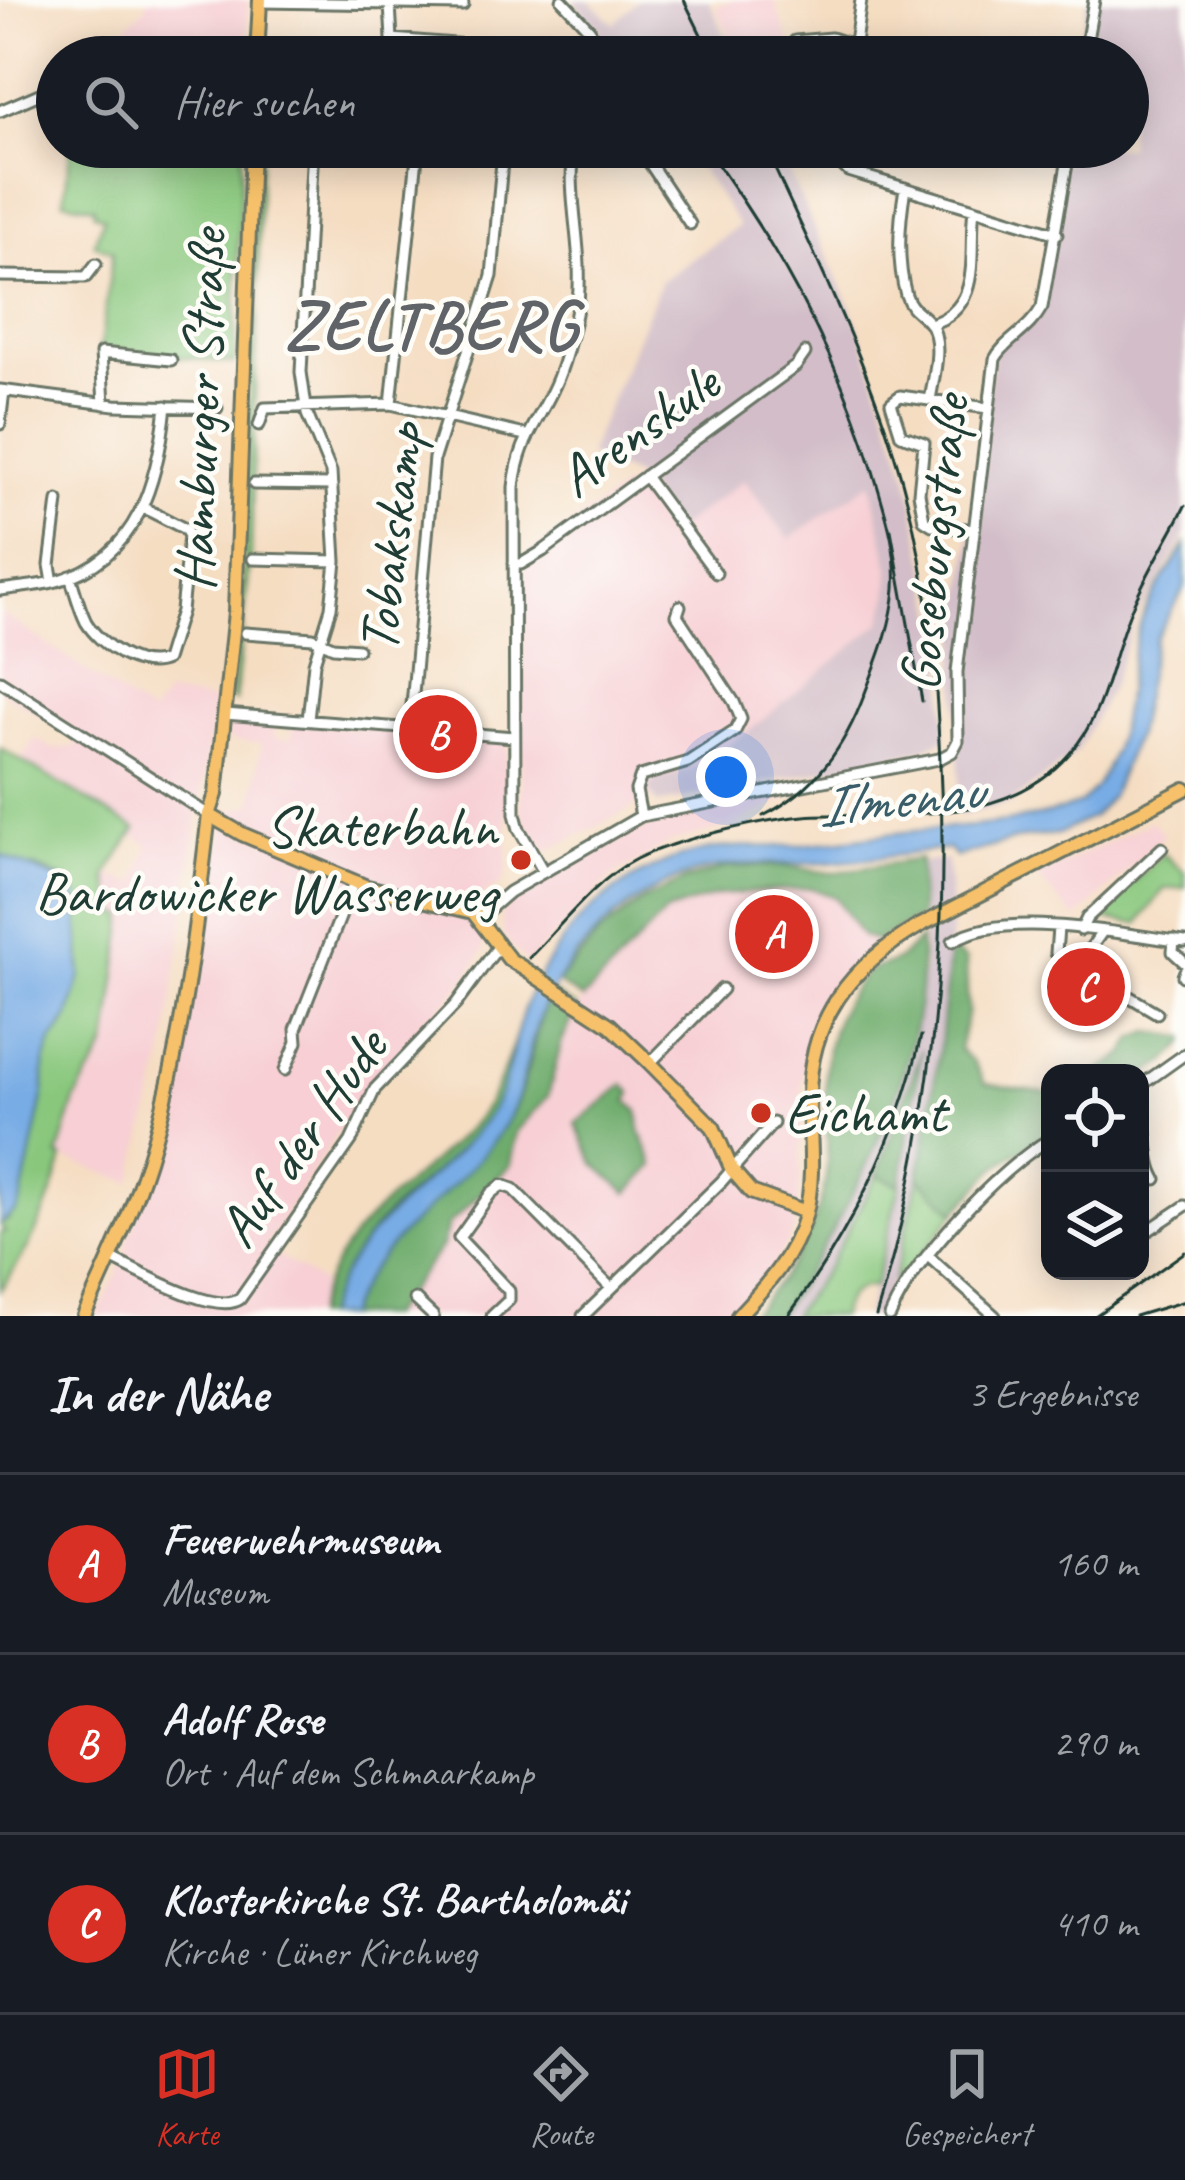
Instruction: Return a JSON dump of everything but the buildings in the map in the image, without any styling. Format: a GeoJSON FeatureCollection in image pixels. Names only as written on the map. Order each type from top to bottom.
{"type":"FeatureCollection","features":[{"type":"Feature","properties":{"kind":"main road"},"geometry":{"type":"LineString","coordinates":[[258,36],[260,1]]}},
{"type":"Feature","properties":{"kind":"main road","name":"Hamburger Straße"},"geometry":{"type":"LineString","coordinates":[[228,676],[238,570],[251,168]]}},
{"type":"Feature","properties":{"kind":"main road"},"geometry":{"type":"LineString","coordinates":[[209,815],[216,794],[228,676]]}},
{"type":"Feature","properties":{"kind":"main road"},"geometry":{"type":"LineString","coordinates":[[84,1316],[135,1200],[164,1103],[209,815],[218,712],[228,676]]}},
{"type":"Feature","properties":{"kind":"main road"},"geometry":{"type":"LineString","coordinates":[[738,1316],[778,1271],[800,1233],[812,1160],[809,1098],[814,1052],[835,1001],[857,971],[885,946],[921,925],[1185,789]]}},
{"type":"Feature","properties":{"kind":"main road"},"geometry":{"type":"LineString","coordinates":[[209,815],[354,882],[401,898],[464,908],[480,917],[498,947],[528,972],[621,1033],[712,1127],[732,1170],[759,1197],[806,1212]]}},
{"type":"Feature","properties":{"kind":"main road"},"geometry":{"type":"LineString","coordinates":[[204,849],[220,837],[242,834]]}},
{"type":"Feature","properties":{"kind":"street"},"geometry":{"type":"LineString","coordinates":[[260,1],[464,5],[462,0]]}},
{"type":"Feature","properties":{"kind":"street"},"geometry":{"type":"LineString","coordinates":[[562,0],[587,24],[592,36]]}},
{"type":"Feature","properties":{"kind":"street"},"geometry":{"type":"LineString","coordinates":[[855,36],[861,0]]}},
{"type":"Feature","properties":{"kind":"street"},"geometry":{"type":"LineString","coordinates":[[1088,36],[1094,0]]}},
{"type":"Feature","properties":{"kind":"street"},"geometry":{"type":"LineString","coordinates":[[390,4],[392,36]]}},
{"type":"Feature","properties":{"kind":"street"},"geometry":{"type":"LineString","coordinates":[[0,110],[36,95]]}},
{"type":"Feature","properties":{"kind":"street"},"geometry":{"type":"LineString","coordinates":[[308,720],[311,676],[331,608],[336,561],[332,485],[328,462],[305,406],[301,351],[312,168]]}},
{"type":"Feature","properties":{"kind":"street"},"geometry":{"type":"LineString","coordinates":[[392,404],[416,168]]}},
{"type":"Feature","properties":{"kind":"street","name":"Tobakskamp"},"geometry":{"type":"LineString","coordinates":[[410,728],[435,451],[492,276],[501,168]]}},
{"type":"Feature","properties":{"kind":"street"},"geometry":{"type":"LineString","coordinates":[[544,871],[516,821],[514,481],[525,435],[555,385],[577,308],[580,261],[573,168]]}},
{"type":"Feature","properties":{"kind":"street"},"geometry":{"type":"LineString","coordinates":[[653,168],[690,224]]}},
{"type":"Feature","properties":{"kind":"street"},"geometry":{"type":"LineString","coordinates":[[843,168],[1057,233]]}},
{"type":"Feature","properties":{"kind":"street","name":"Goseburgstraße"},"geometry":{"type":"LineString","coordinates":[[641,816],[939,759],[952,752],[958,742],[957,672],[997,352],[1024,332],[1042,307],[1067,168]]}},
{"type":"Feature","properties":{"kind":"street"},"geometry":{"type":"LineString","coordinates":[[905,188],[900,228],[902,275],[909,304],[931,324],[936,359],[930,400]]}},
{"type":"Feature","properties":{"kind":"street"},"geometry":{"type":"LineString","coordinates":[[931,324],[948,316],[971,284],[974,209]]}},
{"type":"Feature","properties":{"kind":"street"},"geometry":{"type":"LineString","coordinates":[[0,276],[86,277],[96,264]]}},
{"type":"Feature","properties":{"kind":"street"},"geometry":{"type":"LineString","coordinates":[[104,404],[101,353],[170,360]]}},
{"type":"Feature","properties":{"kind":"street","name":"Arenskule"},"geometry":{"type":"LineString","coordinates":[[514,563],[521,564],[543,551],[796,366],[805,353]]}},
{"type":"Feature","properties":{"kind":"street"},"geometry":{"type":"LineString","coordinates":[[0,424],[2,391],[104,404],[217,408]]}},
{"type":"Feature","properties":{"kind":"street"},"geometry":{"type":"LineString","coordinates":[[974,530],[924,520],[920,493],[924,443],[901,435],[891,403],[894,398],[988,408]]}},
{"type":"Feature","properties":{"kind":"street"},"geometry":{"type":"LineString","coordinates":[[260,425],[265,408],[392,404],[525,435]]}},
{"type":"Feature","properties":{"kind":"street"},"geometry":{"type":"LineString","coordinates":[[0,590],[70,576],[102,557],[128,532],[144,508],[158,468],[166,406]]}},
{"type":"Feature","properties":{"kind":"street"},"geometry":{"type":"LineString","coordinates":[[645,476],[716,572]]}},
{"type":"Feature","properties":{"kind":"street"},"geometry":{"type":"LineString","coordinates":[[254,484],[332,485]]}},
{"type":"Feature","properties":{"kind":"street"},"geometry":{"type":"LineString","coordinates":[[53,582],[50,565],[58,501]]}},
{"type":"Feature","properties":{"kind":"street"},"geometry":{"type":"LineString","coordinates":[[70,576],[88,625],[98,636],[138,662],[151,665],[166,660],[181,611],[189,536],[185,529],[144,508]]}},
{"type":"Feature","properties":{"kind":"street"},"geometry":{"type":"LineString","coordinates":[[253,559],[336,561]]}},
{"type":"Feature","properties":{"kind":"street"},"geometry":{"type":"LineString","coordinates":[[480,917],[508,892],[641,816],[636,790],[641,776],[688,762],[740,725],[737,707],[677,615],[680,606]]}},
{"type":"Feature","properties":{"kind":"street"},"geometry":{"type":"LineString","coordinates":[[245,633],[358,649]]}},
{"type":"Feature","properties":{"kind":"street"},"geometry":{"type":"LineString","coordinates":[[0,681],[209,815]]}},
{"type":"Feature","properties":{"kind":"street"},"geometry":{"type":"LineString","coordinates":[[225,714],[514,737]]}},
{"type":"Feature","properties":{"kind":"street"},"geometry":{"type":"LineString","coordinates":[[1081,930],[1087,918],[1162,848]]}},
{"type":"Feature","properties":{"kind":"street"},"geometry":{"type":"LineString","coordinates":[[285,1070],[297,1042],[296,1029],[354,882]]}},
{"type":"Feature","properties":{"kind":"street"},"geometry":{"type":"LineString","coordinates":[[953,941],[989,926],[1179,941],[1173,952],[1184,970]]}},
{"type":"Feature","properties":{"kind":"street"},"geometry":{"type":"LineString","coordinates":[[1058,928],[1054,950],[1157,1013]]}},
{"type":"Feature","properties":{"kind":"street"},"geometry":{"type":"LineString","coordinates":[[1079,965],[1102,932]]}},
{"type":"Feature","properties":{"kind":"street","name":"Auf der Hude"},"geometry":{"type":"LineString","coordinates":[[110,1258],[214,1304],[233,1305],[357,1132],[375,1089],[456,1004],[498,947]]}},
{"type":"Feature","properties":{"kind":"street"},"geometry":{"type":"LineString","coordinates":[[650,1063],[722,989]]}},
{"type":"Feature","properties":{"kind":"street"},"geometry":{"type":"LineString","coordinates":[[1149,1080],[1185,1054]]}},
{"type":"Feature","properties":{"kind":"street"},"geometry":{"type":"LineString","coordinates":[[583,1316],[732,1170],[773,1123]]}},
{"type":"Feature","properties":{"kind":"street"},"geometry":{"type":"LineString","coordinates":[[890,1316],[897,1299],[987,1187],[1041,1145]]}},
{"type":"Feature","properties":{"kind":"street"},"geometry":{"type":"LineString","coordinates":[[1149,1145],[1156,1179]]}},
{"type":"Feature","properties":{"kind":"street"},"geometry":{"type":"LineString","coordinates":[[492,1316],[509,1300],[509,1292],[459,1238],[496,1187],[507,1186],[611,1288]]}},
{"type":"Feature","properties":{"kind":"street"},"geometry":{"type":"LineString","coordinates":[[1149,1230],[1185,1206]]}},
{"type":"Feature","properties":{"kind":"street"},"geometry":{"type":"LineString","coordinates":[[929,1257],[995,1316]]}},
{"type":"Feature","properties":{"kind":"street"},"geometry":{"type":"LineString","coordinates":[[99,1284],[114,1272],[133,1269]]}},
{"type":"Feature","properties":{"kind":"street"},"geometry":{"type":"LineString","coordinates":[[416,1299],[433,1316]]}},
{"type":"Feature","properties":{"kind":"shaded area"},"geometry":{"type":"Polygon","coordinates":[[[145,0],[248,0],[247,36],[117,36],[148,5],[145,0]]]}},
{"type":"Feature","properties":{"kind":"shaded area"},"geometry":{"type":"Polygon","coordinates":[[[572,0],[589,0],[614,24],[638,0],[709,0],[725,36],[605,36],[572,0]]]}},
{"type":"Feature","properties":{"kind":"shaded area"},"geometry":{"type":"Polygon","coordinates":[[[732,0],[774,0],[787,36],[730,36],[716,7],[732,0]]]}},
{"type":"Feature","properties":{"kind":"shaded area"},"geometry":{"type":"Polygon","coordinates":[[[1087,0],[1185,0],[1185,536],[1136,617],[1112,685],[1077,752],[1010,803],[960,816],[956,655],[994,347],[1016,334],[1039,304],[1061,168],[1149,168],[1149,36],[1081,36],[1087,0]]]}},
{"type":"Feature","properties":{"kind":"shaded area"},"geometry":{"type":"Polygon","coordinates":[[[699,168],[787,168],[856,319],[908,476],[943,648],[946,738],[921,750],[658,804],[648,789],[655,780],[690,769],[749,731],[882,622],[888,600],[890,569],[871,482],[789,539],[744,480],[677,529],[639,478],[588,455],[661,281],[739,226],[699,168]]]}},
{"type":"Feature","properties":{"kind":"shaded area"},"geometry":{"type":"Polygon","coordinates":[[[639,477],[871,482],[890,569],[888,600],[882,622],[749,731],[690,769],[655,780],[648,789],[652,798],[547,851],[539,847],[521,813],[524,556],[639,477]]]}},
{"type":"Feature","properties":{"kind":"shaded area"},"geometry":{"type":"Polygon","coordinates":[[[0,612],[151,715],[167,694],[214,701],[165,1053],[132,1182],[57,1156],[75,1100],[107,1045],[125,917],[116,913],[106,875],[135,883],[149,845],[132,835],[135,828],[21,761],[35,738],[53,749],[73,747],[79,740],[0,691],[0,612]]]}},
{"type":"Feature","properties":{"kind":"shaded area"},"geometry":{"type":"Polygon","coordinates":[[[231,717],[274,722],[274,738],[291,739],[292,722],[507,741],[507,869],[502,883],[479,897],[484,950],[461,985],[365,1089],[265,1248],[322,1283],[314,1316],[97,1316],[127,1253],[176,1094],[227,812],[253,804],[261,744],[228,740],[231,717]]]}},
{"type":"Feature","properties":{"kind":"shaded area"},"geometry":{"type":"Polygon","coordinates":[[[797,793],[733,826],[671,842],[614,875],[527,963],[504,937],[501,914],[519,897],[636,830],[699,810],[797,793]]]}},
{"type":"Feature","properties":{"kind":"shaded area"},"geometry":{"type":"Polygon","coordinates":[[[1152,821],[1164,836],[1076,919],[1037,877],[1152,821]]]}},
{"type":"Feature","properties":{"kind":"shaded area"},"geometry":{"type":"Polygon","coordinates":[[[947,860],[952,921],[939,1054],[919,1178],[882,1316],[865,1316],[900,1185],[919,1057],[877,1175],[829,1265],[791,1316],[777,1316],[795,1291],[924,972],[921,862],[947,860]]]}},
{"type":"Feature","properties":{"kind":"shaded area"},"geometry":{"type":"Polygon","coordinates":[[[811,887],[835,897],[862,936],[876,941],[840,979],[814,1026],[802,1081],[800,1182],[793,1232],[771,1270],[732,1316],[389,1316],[442,1246],[448,1225],[510,1166],[516,1132],[548,1096],[561,1044],[583,999],[666,912],[717,895],[811,887]]]}},
{"type":"Feature","properties":{"kind":"green space"},"geometry":{"type":"Polygon","coordinates":[[[68,168],[241,168],[234,363],[100,349],[113,251],[94,244],[104,217],[94,213],[94,207],[64,201],[68,168]]]}},
{"type":"Feature","properties":{"kind":"green space"},"geometry":{"type":"Polygon","coordinates":[[[256,168],[260,168],[251,555],[235,701],[231,699],[244,569],[256,168]]]}},
{"type":"Feature","properties":{"kind":"green space"},"geometry":{"type":"Polygon","coordinates":[[[0,748],[136,829],[107,875],[116,913],[125,916],[107,1045],[75,1100],[45,1211],[0,1290],[0,1233],[5,1232],[0,1224],[21,1201],[44,1092],[44,1064],[52,1041],[64,1026],[81,967],[73,888],[57,876],[0,855],[0,748]]]}},
{"type":"Feature","properties":{"kind":"green space"},"geometry":{"type":"Polygon","coordinates":[[[1163,854],[1185,872],[1185,888],[1164,889],[1138,924],[1095,918],[1163,854]]]}},
{"type":"Feature","properties":{"kind":"green space"},"geometry":{"type":"Polygon","coordinates":[[[920,859],[920,917],[876,941],[862,936],[835,897],[811,888],[717,895],[666,912],[583,999],[557,983],[599,934],[642,901],[685,880],[729,867],[785,866],[831,873],[920,859]]]}},
{"type":"Feature","properties":{"kind":"green space"},"geometry":{"type":"Polygon","coordinates":[[[920,939],[913,1036],[879,1137],[830,1233],[777,1316],[748,1316],[790,1265],[819,1207],[827,1164],[827,1052],[841,1009],[867,972],[900,958],[920,939]]]}},
{"type":"Feature","properties":{"kind":"green space"},"geometry":{"type":"Polygon","coordinates":[[[950,949],[966,960],[968,1011],[959,1050],[973,1061],[985,1084],[1041,1092],[1041,1137],[996,1167],[956,1212],[919,1178],[950,949]]]}},
{"type":"Feature","properties":{"kind":"green space"},"geometry":{"type":"Polygon","coordinates":[[[551,991],[577,1008],[561,1044],[548,1096],[516,1132],[510,1166],[448,1225],[442,1246],[389,1316],[346,1316],[383,1253],[506,1123],[521,1092],[551,991]]]}},
{"type":"Feature","properties":{"kind":"green space"},"geometry":{"type":"Polygon","coordinates":[[[526,1004],[507,1077],[487,1118],[465,1145],[377,1225],[342,1275],[325,1316],[314,1316],[325,1283],[358,1231],[482,1112],[505,1067],[526,1004]]]}},
{"type":"Feature","properties":{"kind":"green space"},"geometry":{"type":"Polygon","coordinates":[[[1150,1032],[1185,1037],[1185,1043],[1149,1073],[1149,1064],[1110,1064],[1125,1054],[1134,1038],[1150,1032]]]}},
{"type":"Feature","properties":{"kind":"green space"},"geometry":{"type":"Polygon","coordinates":[[[922,1049],[900,1185],[877,1175],[922,1049]]]}},
{"type":"Feature","properties":{"kind":"green space"},"geometry":{"type":"Polygon","coordinates":[[[624,1084],[632,1093],[628,1101],[638,1111],[654,1166],[628,1193],[594,1163],[576,1124],[624,1084]]]}},
{"type":"Feature","properties":{"kind":"green space"},"geometry":{"type":"Polygon","coordinates":[[[877,1175],[900,1185],[874,1287],[851,1294],[840,1316],[792,1316],[829,1265],[877,1175]]]}},
{"type":"Feature","properties":{"kind":"green space"},"geometry":{"type":"Polygon","coordinates":[[[919,1178],[956,1212],[906,1274],[893,1281],[919,1178]]]}},
{"type":"Feature","properties":{"kind":"water"},"geometry":{"type":"Polygon","coordinates":[[[1185,545],[1185,587],[1155,639],[1136,735],[1111,796],[1094,816],[1058,834],[1022,838],[955,857],[949,849],[703,870],[626,907],[584,946],[551,992],[516,1101],[497,1136],[375,1264],[346,1316],[325,1316],[337,1284],[373,1233],[462,1146],[493,1108],[535,985],[564,939],[595,906],[633,879],[697,852],[986,825],[1080,804],[1096,787],[1115,745],[1143,617],[1185,545]]]}},
{"type":"Feature","properties":{"kind":"water"},"geometry":{"type":"Polygon","coordinates":[[[0,855],[72,885],[77,894],[81,976],[68,1019],[52,1041],[44,1064],[44,1092],[21,1201],[0,1224],[0,855]]]}},
{"type":"Feature","properties":{"kind":"railway"},"geometry":{"type":"LineString","coordinates":[[684,0],[702,36]]}},
{"type":"Feature","properties":{"kind":"railway"},"geometry":{"type":"LineString","coordinates":[[719,168],[781,262],[842,385],[873,471],[894,558],[888,629],[848,731],[813,780],[763,816]]}},
{"type":"Feature","properties":{"kind":"railway"},"geometry":{"type":"LineString","coordinates":[[775,168],[844,320],[894,454],[920,560],[933,650],[942,815],[933,1032],[911,1175],[876,1316]]}},
{"type":"Feature","properties":{"kind":"railway"},"geometry":{"type":"LineString","coordinates":[[529,958],[606,879],[636,859],[672,845],[785,818],[946,812],[980,806],[1043,778],[1070,753],[1092,721],[1136,598],[1185,506]]}},
{"type":"Feature","properties":{"kind":"railway"},"geometry":{"type":"LineString","coordinates":[[891,530],[922,701]]}},
{"type":"Feature","properties":{"kind":"railway"},"geometry":{"type":"LineString","coordinates":[[788,1316],[832,1251],[869,1183],[899,1111],[921,1036]]}},
{"type":"Feature","properties":{"kind":"railway"},"geometry":{"type":"LineString","coordinates":[[1095,1316],[1185,1252]]}},
{"type":"Feature","properties":{"kind":"railway"},"geometry":{"type":"LineString","coordinates":[[1135,1316],[1185,1301]]}},
{"type":"Feature","properties":{"kind":"place","name":"Adolf Rose"},"geometry":{"type":"Point","coordinates":[438,734]}},
{"type":"Feature","properties":{"kind":"place","name":"Skaterbahn Bardowicker Wasserweg"},"geometry":{"type":"Point","coordinates":[521,860]}},
{"type":"Feature","properties":{"kind":"place","name":"Feuerwehrmuseum"},"geometry":{"type":"Point","coordinates":[774,934]}},
{"type":"Feature","properties":{"kind":"place","name":"Klosterkirche St. Bartholomäi"},"geometry":{"type":"Point","coordinates":[1086,987]}},
{"type":"Feature","properties":{"kind":"place","name":"Eichamt"},"geometry":{"type":"Point","coordinates":[761,1113]}},
{"type":"Feature","properties":{"kind":"district","name":"ZELTBERG"},"geometry":{"type":"Point","coordinates":[432,325]}},
{"type":"Feature","properties":{"kind":"water label","name":"Ilmenau"},"geometry":{"type":"Point","coordinates":[899,798]}}]}
